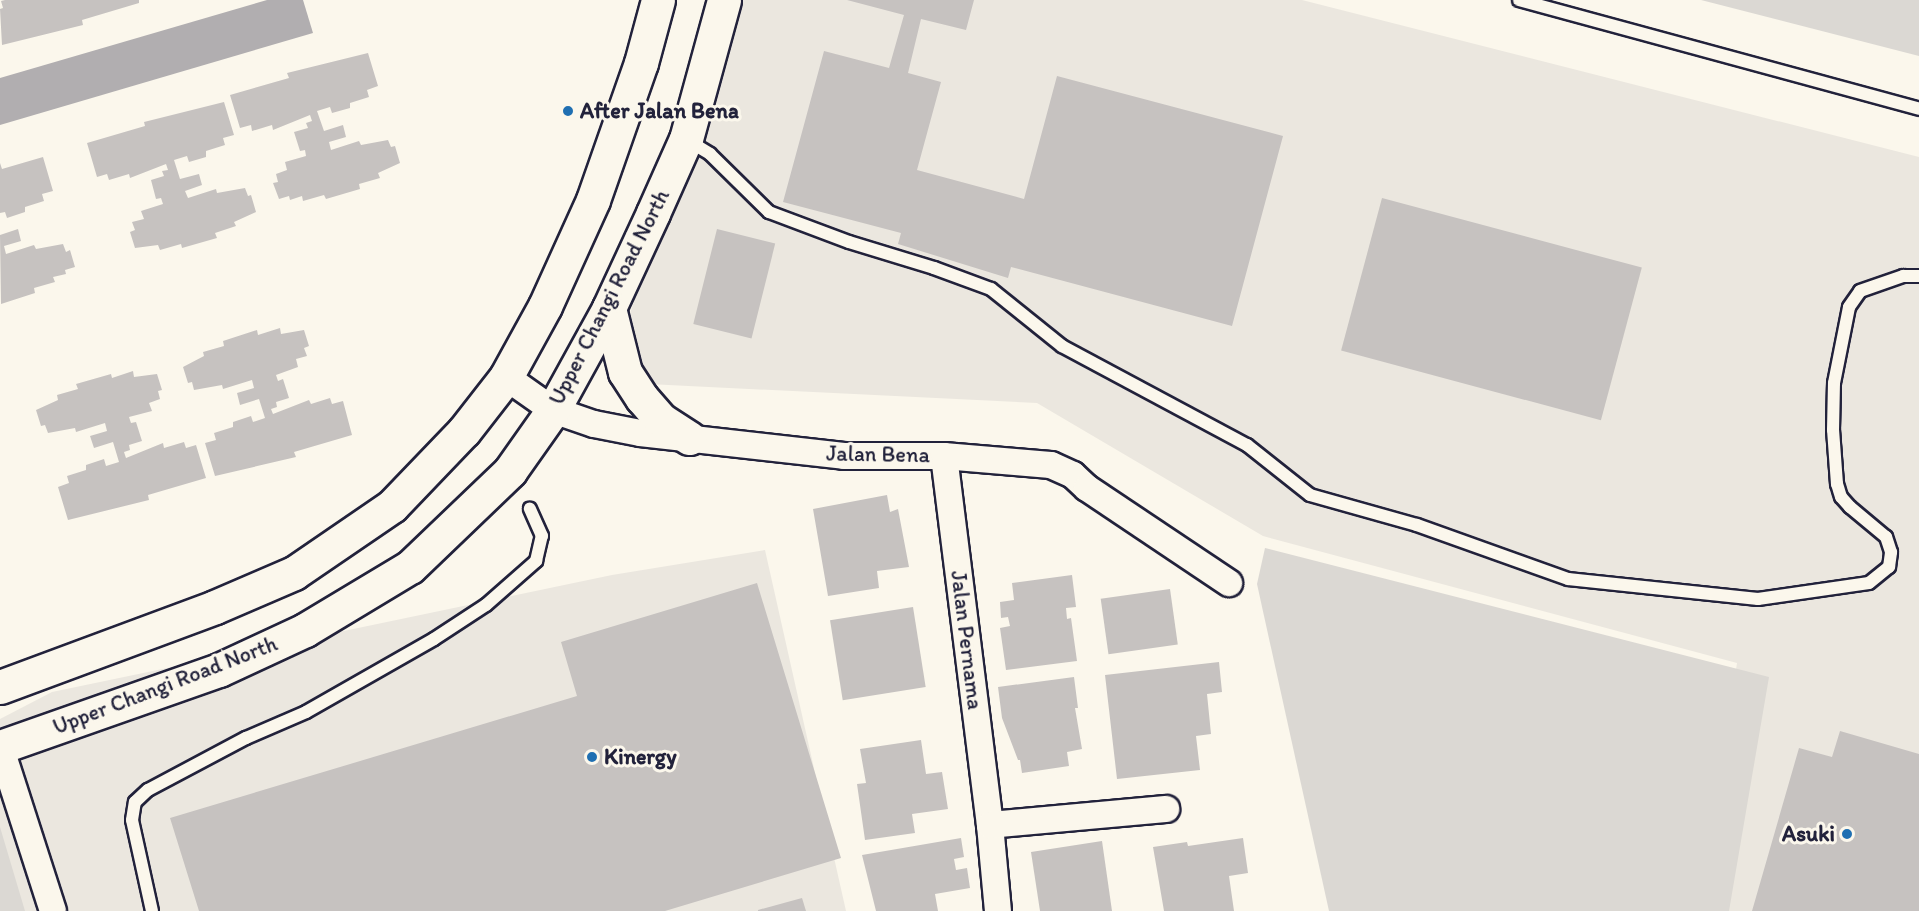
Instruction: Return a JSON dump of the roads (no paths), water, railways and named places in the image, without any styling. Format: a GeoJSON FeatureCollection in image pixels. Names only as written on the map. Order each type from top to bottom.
{"type":"FeatureCollection","features":[{"type":"Feature","properties":{"kind":"street"},"geometry":{"type":"LineString","coordinates":[[0,687],[215,607],[294,573],[392,506],[464,431],[506,377],[545,306],[593,200],[641,63],[658,0]]}},
{"type":"Feature","properties":{"kind":"street","name":"Upper Changi Road North"},"geometry":{"type":"LineString","coordinates":[[0,746],[219,670],[305,630],[410,567],[510,471],[553,410],[609,308],[686,139],[724,0]]}},
{"type":"Feature","properties":{"kind":"street"},"geometry":{"type":"LineString","coordinates":[[609,308],[625,372],[642,398],[660,419],[689,438]]}},
{"type":"Feature","properties":{"kind":"street","name":"Jalan Bena"},"geometry":{"type":"LineString","coordinates":[[506,377],[553,410],[594,424],[689,438],[844,456],[944,456],[1051,465],[1073,475],[1087,488],[1229,583]]}},
{"type":"Feature","properties":{"kind":"street","name":"Jalan Pernama"},"geometry":{"type":"LineString","coordinates":[[944,456],[990,825],[998,911]]}},
{"type":"Feature","properties":{"kind":"street"},"geometry":{"type":"LineString","coordinates":[[0,746],[53,911]]}},
{"type":"Feature","properties":{"kind":"street"},"geometry":{"type":"LineString","coordinates":[[990,825],[1166,809]]}},
{"type":"Feature","properties":{"kind":"lane"},"geometry":{"type":"LineString","coordinates":[[1520,0],[1919,110]]}},
{"type":"Feature","properties":{"kind":"lane"},"geometry":{"type":"LineString","coordinates":[[686,139],[710,154],[769,212],[849,242],[934,268],[991,289],[1062,346],[1247,445],[1310,495],[1417,525],[1568,579],[1758,599],[1869,583],[1889,567],[1891,552],[1886,537],[1850,507],[1841,497],[1837,484],[1833,430],[1834,383],[1849,307],[1860,291],[1903,276],[1919,276]]}},
{"type":"Feature","properties":{"kind":"lane"},"geometry":{"type":"LineString","coordinates":[[152,911],[132,820],[135,802],[148,790],[167,779],[246,738],[306,711],[434,639],[486,604],[536,561],[542,536],[530,509]]}},
{"type":"Feature","properties":{"kind":"place","name":"After Jalan Bena"},"geometry":{"type":"Point","coordinates":[568,111]}},
{"type":"Feature","properties":{"kind":"place","name":"Kinergy"},"geometry":{"type":"Point","coordinates":[592,757]}},
{"type":"Feature","properties":{"kind":"place","name":"Asuki"},"geometry":{"type":"Point","coordinates":[1847,834]}}]}
